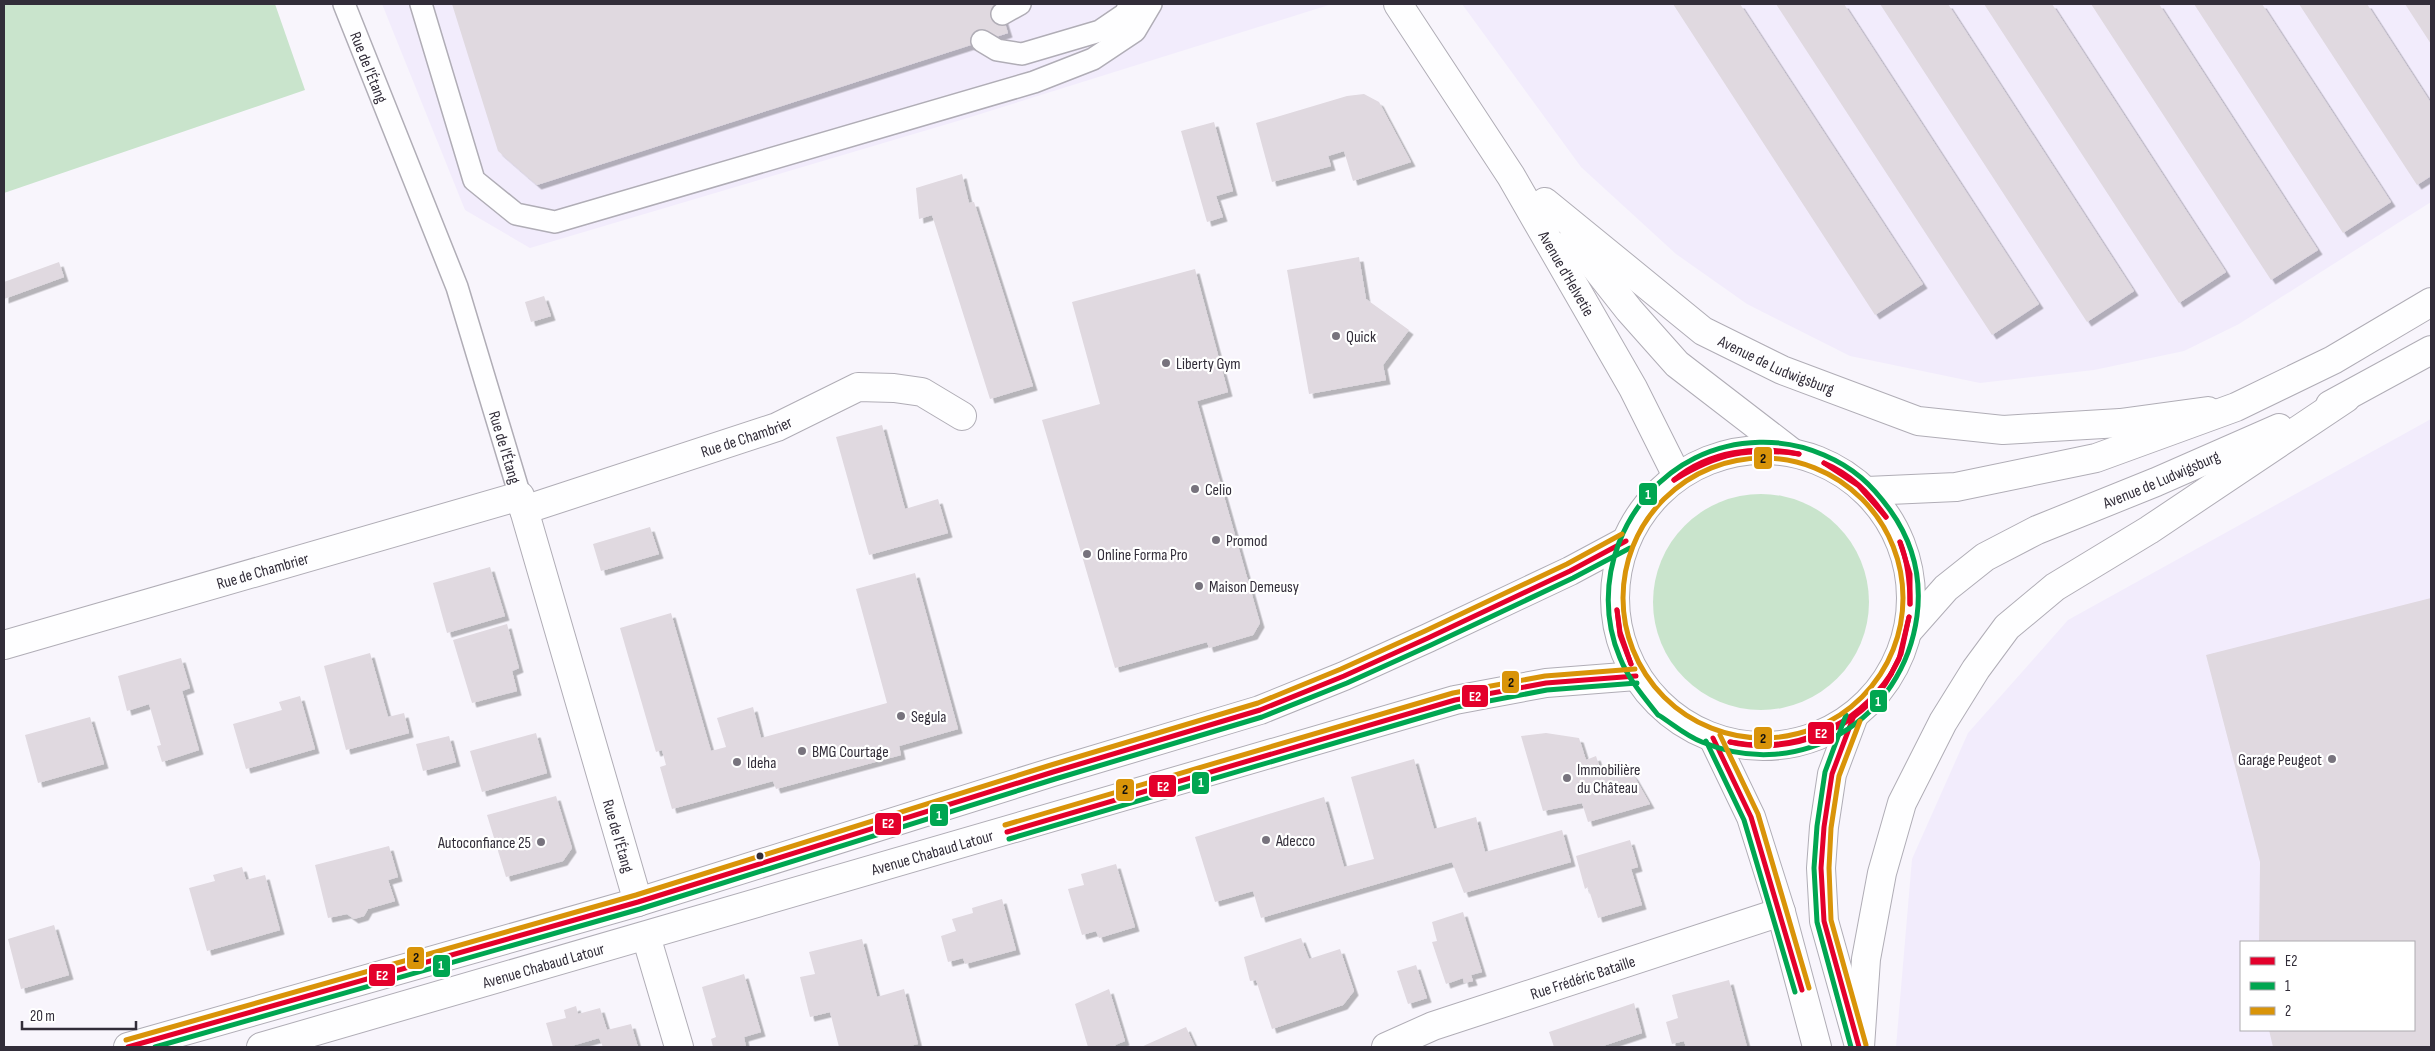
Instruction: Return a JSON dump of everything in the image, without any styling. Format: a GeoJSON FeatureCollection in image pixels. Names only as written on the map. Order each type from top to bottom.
{"type":"FeatureCollection","features":[{"type":"Feature","properties":{"kind":"main road","name":"Avenue d'Helvetie"},"geometry":{"type":"LineString","coordinates":[[1398,4],[1516,184],[1633,388],[1677,476]]}},
{"type":"Feature","properties":{"kind":"main road","name":"Avenue d'Helvetie"},"geometry":{"type":"LineString","coordinates":[[1444,75],[1629,310],[1678,364],[1790,451]]}},
{"type":"Feature","properties":{"kind":"main road","name":"Avenue d'Helvetie"},"geometry":{"type":"LineString","coordinates":[[1545,202],[1703,331]]}},
{"type":"Feature","properties":{"kind":"main road","name":"Avenue de Ludwigsburg"},"geometry":{"type":"LineString","coordinates":[[1867,491],[1956,487],[2096,458],[2236,407],[2333,360],[2431,302]]}},
{"type":"Feature","properties":{"kind":"main road","name":"Avenue de Ludwigsburg"},"geometry":{"type":"LineString","coordinates":[[1703,331],[1782,370],[1918,421],[2003,430],[2120,423],[2236,407]]}},
{"type":"Feature","properties":{"kind":"main road","name":"Avenue de Ludwigsburg"},"geometry":{"type":"LineString","coordinates":[[1908,631],[1946,588],[1985,557],[2037,530],[2156,482],[2346,398],[2431,350]]}},
{"type":"Feature","properties":{"kind":"main road","name":"Rue de Chambrier"},"geometry":{"type":"LineString","coordinates":[[4,645],[522,503],[777,427],[858,387],[894,388],[922,392],[962,416]]}},
{"type":"Feature","properties":{"kind":"main road"},"geometry":{"type":"LineString","coordinates":[[1860,1047],[1866,959],[1882,873],[1902,803],[1943,722],[1976,669],[2007,627],[2055,587],[2149,530],[2346,398]]}},
{"type":"Feature","properties":{"kind":"main road"},"geometry":{"type":"LineString","coordinates":[[1750,449],[1790,451],[1832,465],[1867,491],[1897,532],[1912,581],[1908,631],[1897,664],[1878,694],[1852,718],[1809,740],[1761,747],[1713,738],[1693,730],[1664,710],[1636,676],[1618,632],[1615,586],[1626,541],[1647,505],[1677,476],[1712,458],[1750,449]]}},
{"type":"Feature","properties":{"kind":"main road","name":"Rue de l'Étang"},"geometry":{"type":"LineString","coordinates":[[522,503],[638,902]]}},
{"type":"Feature","properties":{"kind":"main road"},"geometry":{"type":"LineString","coordinates":[[128,1047],[638,902],[1053,772],[1260,710],[1344,676],[1428,638],[1626,541]]}},
{"type":"Feature","properties":{"kind":"main road","name":"Avenue Chabaud Latour"},"geometry":{"type":"LineString","coordinates":[[261,1047],[647,941],[1455,700],[1546,684],[1636,676]]}},
{"type":"Feature","properties":{"kind":"main road"},"geometry":{"type":"LineString","coordinates":[[1852,718],[1832,774],[1824,827],[1822,868],[1824,921],[1860,1047]]}},
{"type":"Feature","properties":{"kind":"main road"},"geometry":{"type":"LineString","coordinates":[[1713,738],[1751,817],[1780,912],[1817,1047]]}},
{"type":"Feature","properties":{"kind":"main road","name":"Rue Frédéric Bataille"},"geometry":{"type":"LineString","coordinates":[[1386,1047],[1433,1026],[1780,912]]}},
{"type":"Feature","properties":{"kind":"main road"},"geometry":{"type":"LineString","coordinates":[[647,941],[678,1047]]}},
{"type":"Feature","properties":{"kind":"lane","name":"Rue de l'Étang"},"geometry":{"type":"LineString","coordinates":[[344,4],[457,287],[522,503]]}},
{"type":"Feature","properties":{"kind":"lane"},"geometry":{"type":"LineString","coordinates":[[421,4],[474,180],[516,214],[555,222],[1034,82],[1094,59],[1135,31],[1151,4]]}},
{"type":"Feature","properties":{"kind":"lane"},"geometry":{"type":"LineString","coordinates":[[982,41],[998,50],[1022,54],[1100,31],[1125,14],[1130,4]]}},
{"type":"Feature","properties":{"kind":"shaded area"},"geometry":{"type":"Polygon","coordinates":[[[382,4],[1332,4],[961,120],[530,248],[465,210],[382,4]]]}},
{"type":"Feature","properties":{"kind":"shaded area"},"geometry":{"type":"Polygon","coordinates":[[[1462,4],[2431,4],[2431,202],[2239,324],[2184,351],[2094,370],[1980,383],[1850,356],[1747,304],[1676,254],[1581,167],[1462,4]]]}},
{"type":"Feature","properties":{"kind":"shaded area"},"geometry":{"type":"Polygon","coordinates":[[[2431,419],[2431,1047],[1896,1047],[1912,859],[1968,733],[2068,620],[2431,419]]]}},
{"type":"Feature","properties":{"kind":"green space"},"geometry":{"type":"Polygon","coordinates":[[[4,4],[275,4],[305,90],[4,193],[4,4]]]}},
{"type":"Feature","properties":{"kind":"green space"},"geometry":{"type":"Polygon","coordinates":[[[1772,494],[1802,502],[1812,507],[1830,518],[1845,533],[1861,561],[1869,591],[1869,613],[1861,643],[1845,671],[1830,686],[1802,702],[1782,708],[1750,710],[1720,702],[1710,697],[1692,686],[1677,671],[1661,643],[1655,623],[1653,591],[1661,561],[1666,551],[1677,533],[1692,518],[1720,502],[1740,496],[1772,494]]]}},
{"type":"Feature","properties":{"kind":"building"},"geometry":{"type":"Polygon","coordinates":[[[452,4],[999,4],[1008,33],[537,185],[498,151],[452,4]]]}},
{"type":"Feature","properties":{"kind":"building"},"geometry":{"type":"Polygon","coordinates":[[[1673,4],[1740,4],[1923,284],[1875,315],[1673,4]]]}},
{"type":"Feature","properties":{"kind":"building"},"geometry":{"type":"Polygon","coordinates":[[[1776,4],[1844,4],[2039,304],[1992,335],[1776,4]]]}},
{"type":"Feature","properties":{"kind":"building"},"geometry":{"type":"Polygon","coordinates":[[[1880,4],[1948,4],[2134,291],[2087,322],[1880,4]]]}},
{"type":"Feature","properties":{"kind":"building"},"geometry":{"type":"Polygon","coordinates":[[[1984,4],[2052,4],[2226,272],[2179,303],[1984,4]]]}},
{"type":"Feature","properties":{"kind":"building"},"geometry":{"type":"Polygon","coordinates":[[[2091,4],[2159,4],[2318,250],[2271,280],[2091,4]]]}},
{"type":"Feature","properties":{"kind":"building"},"geometry":{"type":"Polygon","coordinates":[[[2194,4],[2262,4],[2391,202],[2343,233],[2194,4]]]}},
{"type":"Feature","properties":{"kind":"building"},"geometry":{"type":"Polygon","coordinates":[[[2299,4],[2367,4],[2431,103],[2431,176],[2417,185],[2299,4]]]}},
{"type":"Feature","properties":{"kind":"building"},"geometry":{"type":"Polygon","coordinates":[[[2405,4],[2431,4],[2431,44],[2405,4]]]}},
{"type":"Feature","properties":{"kind":"building"},"geometry":{"type":"Polygon","coordinates":[[[1364,94],[1379,102],[1411,162],[1353,181],[1344,151],[1328,156],[1331,166],[1272,182],[1256,123],[1347,96],[1364,94]]]}},
{"type":"Feature","properties":{"kind":"building"},"geometry":{"type":"Polygon","coordinates":[[[1214,122],[1233,191],[1216,196],[1223,217],[1207,222],[1181,131],[1214,122]]]}},
{"type":"Feature","properties":{"kind":"building"},"geometry":{"type":"Polygon","coordinates":[[[962,174],[969,203],[974,202],[1033,386],[990,399],[932,215],[919,219],[916,188],[962,174]]]}},
{"type":"Feature","properties":{"kind":"building"},"geometry":{"type":"Polygon","coordinates":[[[1359,257],[1366,299],[1409,330],[1383,365],[1386,380],[1309,394],[1287,270],[1359,257]]]}},
{"type":"Feature","properties":{"kind":"building"},"geometry":{"type":"Polygon","coordinates":[[[59,262],[64,277],[4,299],[4,282],[59,262]]]}},
{"type":"Feature","properties":{"kind":"building"},"geometry":{"type":"Polygon","coordinates":[[[1195,269],[1228,392],[1197,401],[1260,623],[1253,635],[1209,648],[1207,642],[1115,668],[1042,420],[1100,404],[1072,302],[1195,269]]]}},
{"type":"Feature","properties":{"kind":"building"},"geometry":{"type":"Polygon","coordinates":[[[544,296],[551,316],[531,322],[525,302],[544,296]]]}},
{"type":"Feature","properties":{"kind":"building"},"geometry":{"type":"Polygon","coordinates":[[[882,425],[905,509],[938,499],[948,533],[869,555],[836,437],[882,425]]]}},
{"type":"Feature","properties":{"kind":"building"},"geometry":{"type":"Polygon","coordinates":[[[650,527],[659,554],[601,571],[593,544],[650,527]]]}},
{"type":"Feature","properties":{"kind":"building"},"geometry":{"type":"Polygon","coordinates":[[[490,567],[505,616],[447,633],[433,583],[490,567]]]}},
{"type":"Feature","properties":{"kind":"building"},"geometry":{"type":"Polygon","coordinates":[[[915,573],[958,729],[899,746],[901,755],[776,789],[773,781],[672,809],[660,767],[666,765],[662,750],[656,752],[620,628],[671,613],[711,751],[726,747],[717,718],[753,707],[761,738],[887,703],[856,589],[915,573]]]}},
{"type":"Feature","properties":{"kind":"building","name":"Garage Peugeot"},"geometry":{"type":"Polygon","coordinates":[[[2431,598],[2431,1047],[2273,1047],[2269,1031],[2415,1031],[2415,941],[2259,941],[2260,862],[2206,655],[2431,598]]]}},
{"type":"Feature","properties":{"kind":"building"},"geometry":{"type":"Polygon","coordinates":[[[507,624],[519,668],[512,671],[517,691],[472,703],[453,640],[507,624]]]}},
{"type":"Feature","properties":{"kind":"building"},"geometry":{"type":"Polygon","coordinates":[[[370,653],[388,717],[404,713],[409,733],[346,750],[324,666],[370,653]]]}},
{"type":"Feature","properties":{"kind":"building"},"geometry":{"type":"Polygon","coordinates":[[[181,658],[190,688],[182,691],[199,750],[162,762],[157,746],[161,745],[149,704],[127,711],[118,676],[181,658]]]}},
{"type":"Feature","properties":{"kind":"building"},"geometry":{"type":"Polygon","coordinates":[[[300,696],[315,749],[246,769],[233,724],[282,710],[279,702],[300,696]]]}},
{"type":"Feature","properties":{"kind":"building"},"geometry":{"type":"Polygon","coordinates":[[[90,717],[104,764],[38,783],[25,735],[90,717]]]}},
{"type":"Feature","properties":{"kind":"building"},"geometry":{"type":"Polygon","coordinates":[[[536,733],[547,773],[482,792],[470,751],[536,733]]]}},
{"type":"Feature","properties":{"kind":"building"},"geometry":{"type":"Polygon","coordinates":[[[1546,733],[1579,738],[1586,760],[1596,756],[1600,768],[1620,761],[1634,776],[1650,804],[1588,822],[1582,803],[1543,811],[1521,736],[1546,733]]]}},
{"type":"Feature","properties":{"kind":"building"},"geometry":{"type":"Polygon","coordinates":[[[449,736],[456,762],[423,771],[416,744],[449,736]]]}},
{"type":"Feature","properties":{"kind":"building"},"geometry":{"type":"Polygon","coordinates":[[[1414,759],[1434,829],[1476,817],[1485,852],[1562,830],[1571,862],[1464,893],[1452,862],[1261,918],[1253,891],[1215,902],[1195,837],[1324,797],[1344,867],[1374,859],[1351,777],[1414,759]]]}},
{"type":"Feature","properties":{"kind":"building"},"geometry":{"type":"Polygon","coordinates":[[[556,796],[572,848],[563,861],[506,877],[487,815],[556,796]]]}},
{"type":"Feature","properties":{"kind":"building"},"geometry":{"type":"Polygon","coordinates":[[[1630,840],[1638,867],[1631,869],[1642,905],[1598,918],[1588,887],[1585,889],[1576,856],[1630,840]]]}},
{"type":"Feature","properties":{"kind":"building"},"geometry":{"type":"Polygon","coordinates":[[[389,846],[398,877],[388,880],[395,901],[368,909],[364,916],[354,919],[347,914],[328,918],[315,865],[389,846]]]}},
{"type":"Feature","properties":{"kind":"building"},"geometry":{"type":"Polygon","coordinates":[[[1116,864],[1135,927],[1099,938],[1096,931],[1082,935],[1068,889],[1084,885],[1081,874],[1116,864]]]}},
{"type":"Feature","properties":{"kind":"building"},"geometry":{"type":"Polygon","coordinates":[[[242,867],[246,880],[265,875],[280,930],[207,951],[189,888],[215,881],[213,875],[242,867]]]}},
{"type":"Feature","properties":{"kind":"building"},"geometry":{"type":"Polygon","coordinates":[[[1002,899],[1016,950],[965,964],[963,958],[948,962],[941,936],[956,931],[952,919],[973,913],[972,908],[1002,899]]]}},
{"type":"Feature","properties":{"kind":"building"},"geometry":{"type":"Polygon","coordinates":[[[1463,912],[1482,972],[1471,975],[1473,981],[1464,983],[1463,978],[1446,984],[1432,942],[1437,941],[1432,922],[1463,912]]]}},
{"type":"Feature","properties":{"kind":"building"},"geometry":{"type":"Polygon","coordinates":[[[54,925],[69,975],[21,989],[8,939],[54,925]]]}},
{"type":"Feature","properties":{"kind":"building"},"geometry":{"type":"Polygon","coordinates":[[[1301,938],[1309,959],[1340,949],[1354,991],[1343,1005],[1272,1029],[1256,980],[1250,981],[1244,957],[1301,938]]]}},
{"type":"Feature","properties":{"kind":"building"},"geometry":{"type":"Polygon","coordinates":[[[862,939],[877,997],[904,989],[918,1044],[906,1047],[839,1047],[830,1012],[810,1017],[800,977],[815,974],[809,952],[862,939]]]}},
{"type":"Feature","properties":{"kind":"building"},"geometry":{"type":"Polygon","coordinates":[[[1416,965],[1427,998],[1408,1004],[1397,971],[1416,965]]]}},
{"type":"Feature","properties":{"kind":"building"},"geometry":{"type":"Polygon","coordinates":[[[744,974],[761,1032],[744,1037],[746,1047],[713,1047],[711,1039],[716,1037],[702,987],[744,974]]]}},
{"type":"Feature","properties":{"kind":"building"},"geometry":{"type":"Polygon","coordinates":[[[1729,980],[1747,1047],[1686,1047],[1684,1041],[1672,1044],[1666,1022],[1678,1018],[1672,995],[1729,980]]]}},
{"type":"Feature","properties":{"kind":"building"},"geometry":{"type":"Polygon","coordinates":[[[1109,989],[1125,1041],[1115,1045],[1116,1047],[1088,1047],[1075,1004],[1109,989]]]}},
{"type":"Feature","properties":{"kind":"building"},"geometry":{"type":"Polygon","coordinates":[[[1634,1003],[1642,1033],[1600,1047],[1554,1047],[1549,1032],[1634,1003]]]}},
{"type":"Feature","properties":{"kind":"building"},"geometry":{"type":"Polygon","coordinates":[[[576,1006],[578,1014],[600,1008],[607,1030],[631,1024],[638,1047],[603,1047],[599,1038],[568,1047],[553,1047],[546,1023],[566,1018],[564,1010],[576,1006]]]}},
{"type":"Feature","properties":{"kind":"building"},"geometry":{"type":"Polygon","coordinates":[[[1186,1027],[1195,1047],[1141,1047],[1186,1027]]]}},
{"type":"Feature","properties":{"kind":"transit line","name":"1"},"geometry":{"type":"LineString","coordinates":[[1658,715],[1632,681],[1620,658],[1611,629],[1608,600],[1611,571],[1619,543],[1632,517],[1649,493],[1670,474],[1710,451],[1760,442],[1793,445],[1809,449],[1835,460],[1853,471],[1869,485],[1898,522],[1910,547],[1917,574],[1917,616],[1908,653],[1891,685],[1869,712],[1841,733],[1809,748],[1775,754],[1739,753],[1702,742],[1685,734],[1660,716]]}},
{"type":"Feature","properties":{"kind":"transit line","name":"E2"},"geometry":{"type":"LineString","coordinates":[[1674,480],[1702,462],[1734,453],[1767,450],[1799,454]]}},
{"type":"Feature","properties":{"kind":"transit line","name":"E2"},"geometry":{"type":"LineString","coordinates":[[1674,480],[1705,464],[1734,454],[1764,451],[1799,454]]}},
{"type":"Feature","properties":{"kind":"transit line","name":"2"},"geometry":{"type":"LineString","coordinates":[[1763,458],[1790,461],[1817,469],[1841,482],[1862,499],[1887,532],[1892,544],[1900,571],[1903,598],[1900,625],[1892,652],[1879,676],[1862,697],[1829,722],[1817,727],[1790,735],[1763,738],[1736,735],[1709,727],[1685,714],[1664,697],[1639,664],[1634,652],[1626,625],[1623,598],[1626,571],[1634,544],[1647,520],[1664,499],[1697,474],[1709,469],[1736,461],[1763,458]]}},
{"type":"Feature","properties":{"kind":"transit line","name":"E2"},"geometry":{"type":"LineString","coordinates":[[1824,463],[1834,467],[1859,485],[1886,517]]}},
{"type":"Feature","properties":{"kind":"transit line","name":"E2"},"geometry":{"type":"LineString","coordinates":[[1824,463],[1859,486],[1886,517]]}},
{"type":"Feature","properties":{"kind":"transit line","name":"2"},"geometry":{"type":"LineString","coordinates":[[126,1040],[636,895],[1051,765],[1258,703],[1341,669],[1425,631],[1567,564],[1622,534]]}},
{"type":"Feature","properties":{"kind":"transit line","name":"E2"},"geometry":{"type":"LineString","coordinates":[[128,1047],[638,902],[1053,772],[1260,710],[1344,676],[1428,638],[1570,571],[1626,541]]}},
{"type":"Feature","properties":{"kind":"transit line","name":"E2"},"geometry":{"type":"LineString","coordinates":[[1900,542],[1910,574],[1910,604]]}},
{"type":"Feature","properties":{"kind":"transit line","name":"E2"},"geometry":{"type":"LineString","coordinates":[[1900,542],[1908,572],[1910,604]]}},
{"type":"Feature","properties":{"kind":"transit line","name":"1"},"geometry":{"type":"LineString","coordinates":[[155,1047],[640,909],[1055,779],[1262,717],[1347,683],[1431,645],[1573,578],[1630,548]]}},
{"type":"Feature","properties":{"kind":"transit line","name":"E2"},"geometry":{"type":"LineString","coordinates":[[1617,610],[1620,632],[1631,664]]}},
{"type":"Feature","properties":{"kind":"transit line","name":"E2"},"geometry":{"type":"LineString","coordinates":[[1617,610],[1620,635],[1631,664]]}},
{"type":"Feature","properties":{"kind":"transit line","name":"E2"},"geometry":{"type":"LineString","coordinates":[[1891,674],[1899,659],[1909,617]]}},
{"type":"Feature","properties":{"kind":"transit line","name":"E2"},"geometry":{"type":"LineString","coordinates":[[1891,674],[1901,654],[1909,617]]}},
{"type":"Feature","properties":{"kind":"transit line","name":"2"},"geometry":{"type":"LineString","coordinates":[[1005,825],[1453,693],[1545,676],[1635,669]]}},
{"type":"Feature","properties":{"kind":"transit line","name":"E2"},"geometry":{"type":"LineString","coordinates":[[1730,742],[1754,745],[1777,744],[1800,740],[1821,733],[1860,709],[1891,674]]}},
{"type":"Feature","properties":{"kind":"transit line","name":"E2"},"geometry":{"type":"LineString","coordinates":[[1730,742],[1776,745],[1800,741],[1822,734],[1843,724],[1862,710],[1878,694],[1891,674]]}},
{"type":"Feature","properties":{"kind":"transit line","name":"E2"},"geometry":{"type":"LineString","coordinates":[[1007,832],[1455,700],[1546,683],[1636,676]]}},
{"type":"Feature","properties":{"kind":"transit line","name":"1"},"geometry":{"type":"LineString","coordinates":[[1009,839],[1457,707],[1547,690],[1637,683]]}},
{"type":"Feature","properties":{"kind":"transit line","name":"1"},"geometry":{"type":"LineString","coordinates":[[1846,715],[1825,772],[1817,826],[1814,868],[1817,922],[1851,1047]]}},
{"type":"Feature","properties":{"kind":"transit line","name":"E2"},"geometry":{"type":"LineString","coordinates":[[1853,718],[1832,774],[1824,827],[1821,868],[1824,921],[1859,1047]]}},
{"type":"Feature","properties":{"kind":"transit line","name":"2"},"geometry":{"type":"LineString","coordinates":[[1860,721],[1839,776],[1831,828],[1829,868],[1831,920],[1866,1045]]}},
{"type":"Feature","properties":{"kind":"transit line","name":"2"},"geometry":{"type":"LineString","coordinates":[[1720,735],[1758,814],[1809,988]]}},
{"type":"Feature","properties":{"kind":"transit line","name":"E2"},"geometry":{"type":"LineString","coordinates":[[1713,738],[1751,817],[1802,990]]}},
{"type":"Feature","properties":{"kind":"transit line","name":"1"},"geometry":{"type":"LineString","coordinates":[[1706,741],[1744,820],[1795,992]]}},
{"type":"Feature","properties":{"kind":"place","name":"Quick"},"geometry":{"type":"Point","coordinates":[1336,336]}},
{"type":"Feature","properties":{"kind":"place","name":"Liberty Gym"},"geometry":{"type":"Point","coordinates":[1166,363]}},
{"type":"Feature","properties":{"kind":"place","name":"Celio"},"geometry":{"type":"Point","coordinates":[1195,489]}},
{"type":"Feature","properties":{"kind":"place","name":"Promod"},"geometry":{"type":"Point","coordinates":[1216,540]}},
{"type":"Feature","properties":{"kind":"place","name":"Online Forma Pro"},"geometry":{"type":"Point","coordinates":[1087,554]}},
{"type":"Feature","properties":{"kind":"place","name":"Maison Demeusy"},"geometry":{"type":"Point","coordinates":[1199,586]}},
{"type":"Feature","properties":{"kind":"place","name":"Segula"},"geometry":{"type":"Point","coordinates":[901,716]}},
{"type":"Feature","properties":{"kind":"place","name":"BMG Courtage"},"geometry":{"type":"Point","coordinates":[802,751]}},
{"type":"Feature","properties":{"kind":"place","name":"Garage Peugeot"},"geometry":{"type":"Point","coordinates":[2332,759]}},
{"type":"Feature","properties":{"kind":"place","name":"Ideha"},"geometry":{"type":"Point","coordinates":[737,762]}},
{"type":"Feature","properties":{"kind":"place","name":"Immobilière du Château"},"geometry":{"type":"Point","coordinates":[1567,778]}},
{"type":"Feature","properties":{"kind":"place","name":"Adecco"},"geometry":{"type":"Point","coordinates":[1266,840]}},
{"type":"Feature","properties":{"kind":"place","name":"Autoconfiance 25"},"geometry":{"type":"Point","coordinates":[541,842]}}]}
